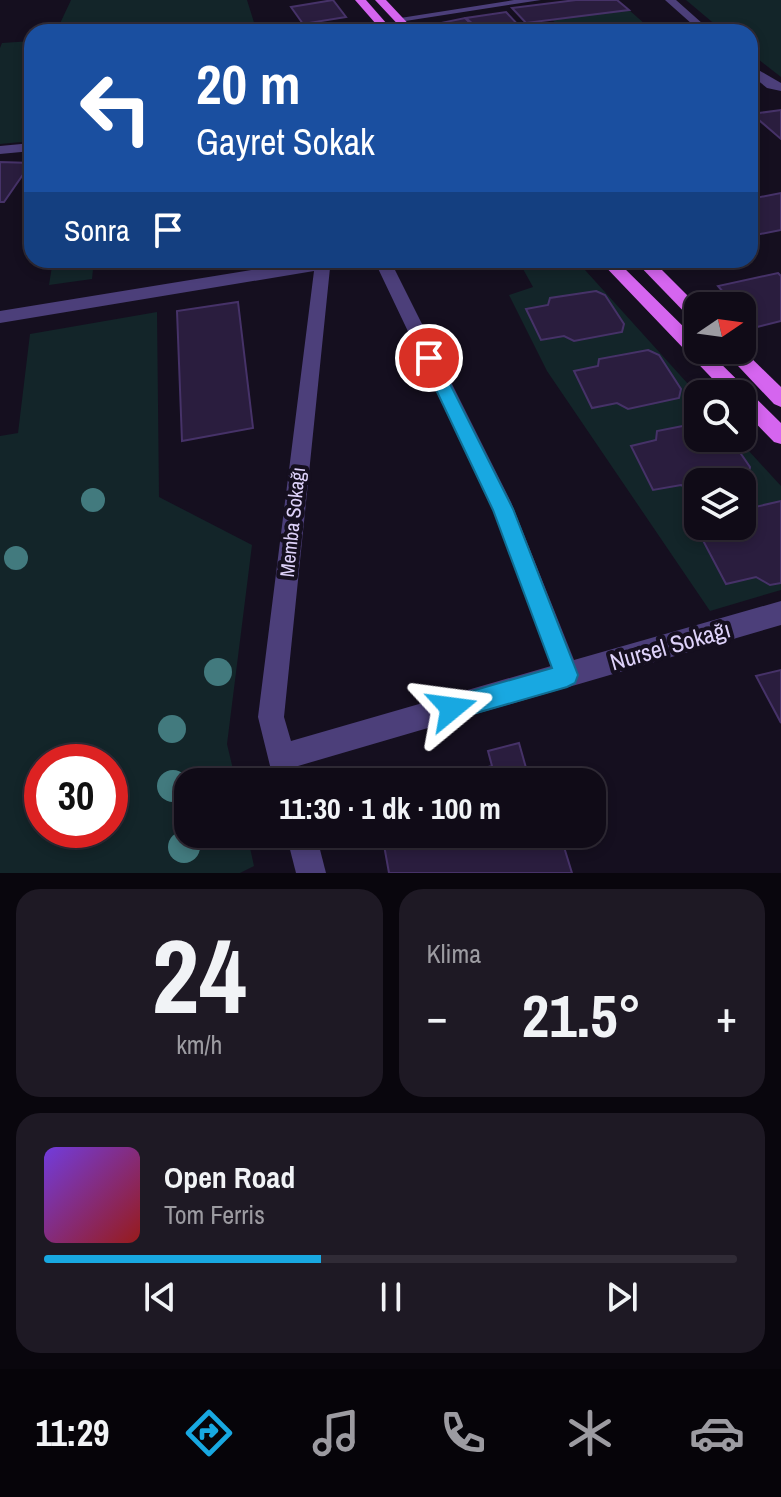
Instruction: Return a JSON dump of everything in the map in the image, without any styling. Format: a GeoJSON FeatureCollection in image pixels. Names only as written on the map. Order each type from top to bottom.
{"type":"FeatureCollection","features":[{"type":"Feature","properties":{"kind":"main road"},"geometry":{"type":"LineString","coordinates":[[360,0],[381,24]]}},
{"type":"Feature","properties":{"kind":"main road"},"geometry":{"type":"LineString","coordinates":[[380,0],[404,24]]}},
{"type":"Feature","properties":{"kind":"main road"},"geometry":{"type":"LineString","coordinates":[[615,268],[726,380]]}},
{"type":"Feature","properties":{"kind":"main road"},"geometry":{"type":"LineString","coordinates":[[650,268],[684,302]]}},
{"type":"Feature","properties":{"kind":"main road"},"geometry":{"type":"LineString","coordinates":[[746,364],[781,399]]}},
{"type":"Feature","properties":{"kind":"main road"},"geometry":{"type":"LineString","coordinates":[[756,410],[781,436]]}},
{"type":"Feature","properties":{"kind":"street"},"geometry":{"type":"LineString","coordinates":[[399,19],[536,0]]}},
{"type":"Feature","properties":{"kind":"street"},"geometry":{"type":"LineString","coordinates":[[670,0],[698,24]]}},
{"type":"Feature","properties":{"kind":"street"},"geometry":{"type":"LineString","coordinates":[[758,74],[771,85],[781,87]]}},
{"type":"Feature","properties":{"kind":"street"},"geometry":{"type":"LineString","coordinates":[[0,150],[24,148]]}},
{"type":"Feature","properties":{"kind":"street"},"geometry":{"type":"LineString","coordinates":[[0,317],[289,268]]}},
{"type":"Feature","properties":{"kind":"street","name":"Memba Sokağı"},"geometry":{"type":"LineString","coordinates":[[285,768],[271,717],[305,398],[329,268]]}},
{"type":"Feature","properties":{"kind":"street"},"geometry":{"type":"LineString","coordinates":[[386,268],[503,509],[567,675]]}},
{"type":"Feature","properties":{"kind":"street","name":"Nursel Sokağı"},"geometry":{"type":"LineString","coordinates":[[288,768],[567,675],[781,613]]}},
{"type":"Feature","properties":{"kind":"street"},"geometry":{"type":"LineString","coordinates":[[305,848],[311,873]]}},
{"type":"Feature","properties":{"kind":"shaded area"},"geometry":{"type":"Polygon","coordinates":[[[71,0],[247,0],[254,24],[60,24],[71,0]]]}},
{"type":"Feature","properties":{"kind":"shaded area"},"geometry":{"type":"Polygon","coordinates":[[[686,0],[781,0],[781,77],[758,59],[758,24],[714,24],[686,0]]]}},
{"type":"Feature","properties":{"kind":"shaded area"},"geometry":{"type":"Polygon","coordinates":[[[629,10],[645,24],[557,24],[552,20],[629,10]]]}},
{"type":"Feature","properties":{"kind":"shaded area"},"geometry":{"type":"Polygon","coordinates":[[[24,42],[24,142],[0,144],[2,43],[24,42]]]}},
{"type":"Feature","properties":{"kind":"shaded area"},"geometry":{"type":"Polygon","coordinates":[[[52,268],[93,268],[92,279],[49,285],[52,268]]]}},
{"type":"Feature","properties":{"kind":"shaded area"},"geometry":{"type":"Polygon","coordinates":[[[522,268],[583,268],[684,380],[684,452],[750,452],[781,486],[781,590],[710,611],[547,371],[509,295],[533,287],[522,268]]]}},
{"type":"Feature","properties":{"kind":"shaded area"},"geometry":{"type":"Polygon","coordinates":[[[157,312],[159,497],[252,545],[227,744],[233,768],[174,768],[174,848],[250,848],[254,866],[240,873],[0,873],[0,436],[18,433],[30,334],[157,312]]]}},
{"type":"Feature","properties":{"kind":"building"},"geometry":{"type":"Polygon","coordinates":[[[333,0],[346,17],[303,24],[291,7],[333,0]]]}},
{"type":"Feature","properties":{"kind":"building"},"geometry":{"type":"Polygon","coordinates":[[[576,0],[617,0],[629,10],[526,23],[512,8],[576,0]]]}},
{"type":"Feature","properties":{"kind":"building"},"geometry":{"type":"Polygon","coordinates":[[[506,12],[517,24],[473,24],[466,18],[506,12]]]}},
{"type":"Feature","properties":{"kind":"building"},"geometry":{"type":"Polygon","coordinates":[[[465,18],[471,24],[436,24],[465,18]]]}},
{"type":"Feature","properties":{"kind":"building"},"geometry":{"type":"Polygon","coordinates":[[[781,110],[781,139],[758,119],[758,113],[781,110]]]}},
{"type":"Feature","properties":{"kind":"building"},"geometry":{"type":"Polygon","coordinates":[[[0,162],[24,163],[24,173],[4,202],[0,202],[0,162]]]}},
{"type":"Feature","properties":{"kind":"building"},"geometry":{"type":"Polygon","coordinates":[[[781,193],[781,230],[758,234],[758,197],[781,193]]]}},
{"type":"Feature","properties":{"kind":"building"},"geometry":{"type":"Polygon","coordinates":[[[778,273],[781,276],[781,321],[756,327],[756,292],[723,292],[718,286],[778,273]]]}},
{"type":"Feature","properties":{"kind":"building"},"geometry":{"type":"Polygon","coordinates":[[[596,291],[605,295],[624,324],[622,332],[574,341],[564,336],[541,340],[526,309],[548,305],[550,298],[596,291]]]}},
{"type":"Feature","properties":{"kind":"building"},"geometry":{"type":"Polygon","coordinates":[[[238,302],[253,428],[182,441],[177,311],[238,302]]]}},
{"type":"Feature","properties":{"kind":"building"},"geometry":{"type":"Polygon","coordinates":[[[648,350],[659,355],[681,389],[679,398],[628,409],[617,403],[592,408],[574,371],[598,366],[599,359],[648,350]]]}},
{"type":"Feature","properties":{"kind":"building"},"geometry":{"type":"Polygon","coordinates":[[[684,426],[684,452],[740,452],[750,468],[684,468],[684,486],[653,490],[631,446],[656,440],[657,431],[684,426]]]}},
{"type":"Feature","properties":{"kind":"building"},"geometry":{"type":"Polygon","coordinates":[[[781,501],[781,583],[770,585],[756,577],[726,584],[703,540],[756,540],[756,507],[781,501]]]}},
{"type":"Feature","properties":{"kind":"building"},"geometry":{"type":"Polygon","coordinates":[[[781,670],[781,723],[756,676],[781,670]]]}},
{"type":"Feature","properties":{"kind":"building"},"geometry":{"type":"Polygon","coordinates":[[[519,743],[526,768],[484,768],[492,766],[488,751],[519,743]]]}},
{"type":"Feature","properties":{"kind":"building"},"geometry":{"type":"Polygon","coordinates":[[[385,848],[564,848],[572,873],[389,873],[385,848]]]}},
{"type":"Feature","properties":{"kind":"route"},"geometry":{"type":"LineString","coordinates":[[429,358],[503,509],[567,675],[452,708]]}}]}
